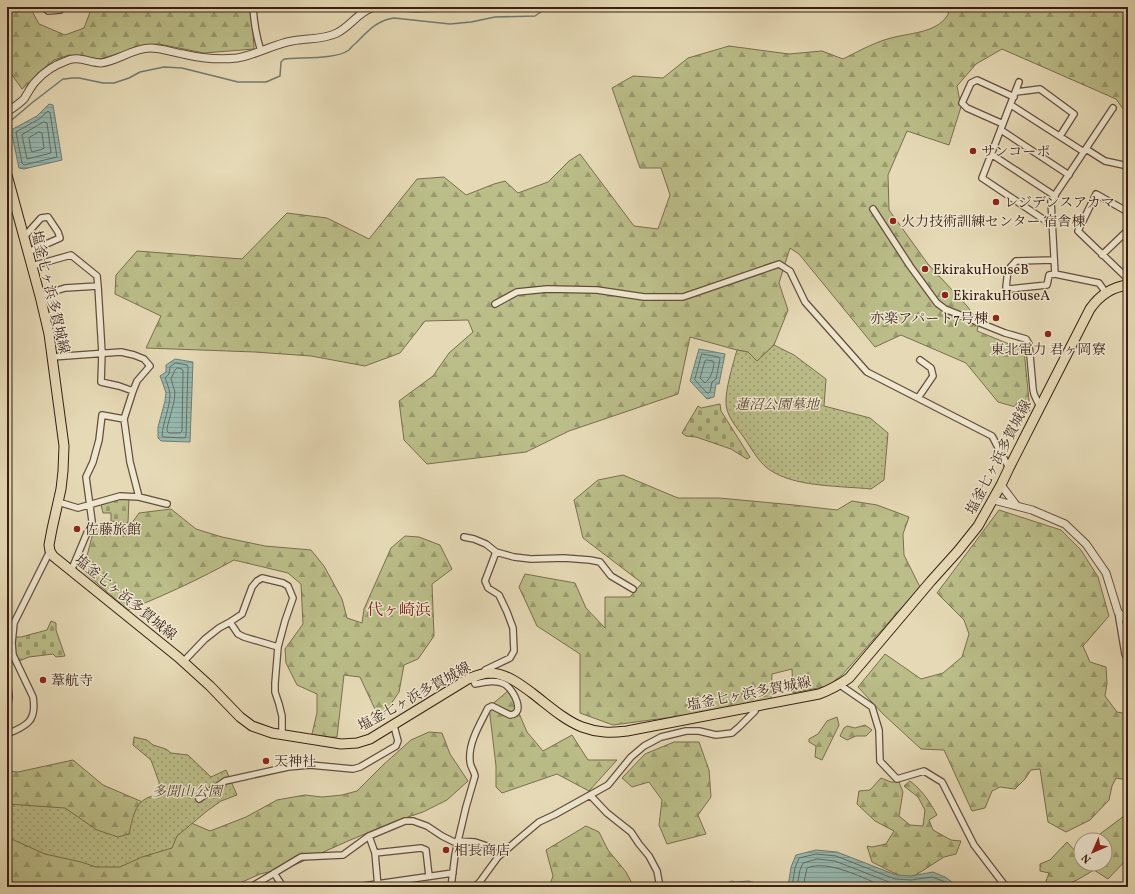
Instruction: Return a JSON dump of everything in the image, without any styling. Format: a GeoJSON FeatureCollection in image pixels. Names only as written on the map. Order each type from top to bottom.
{"type":"FeatureCollection","features":[{"type":"Feature","properties":{"kind":"main road","name":"塩釜七ヶ浜多賀城線"},"geometry":{"type":"LineString","coordinates":[[7,174],[40,296],[52,357],[64,446],[61,489],[49,545],[50,552],[71,571],[183,662],[210,686],[246,723],[263,730],[341,744],[357,743],[370,739],[394,726],[472,677],[490,673],[498,674],[519,683],[581,727],[599,732],[610,733],[756,707],[819,694],[840,685],[849,678],[978,526],[1002,485],[1009,468],[1090,309],[1095,302],[1106,293],[1127,281]]}},
{"type":"Feature","properties":{"kind":"street"},"geometry":{"type":"LineString","coordinates":[[44,7],[48,11],[60,10]]}},
{"type":"Feature","properties":{"kind":"street"},"geometry":{"type":"LineString","coordinates":[[253,7],[254,24],[261,51]]}},
{"type":"Feature","properties":{"kind":"street"},"geometry":{"type":"LineString","coordinates":[[7,112],[22,101],[38,79],[69,59],[99,63],[150,48],[185,55],[238,58],[292,40],[333,35],[361,13],[374,7]]}},
{"type":"Feature","properties":{"kind":"street"},"geometry":{"type":"LineString","coordinates":[[394,7],[454,7]]}},
{"type":"Feature","properties":{"kind":"street"},"geometry":{"type":"LineString","coordinates":[[1003,124],[967,108],[962,103],[970,82],[977,80],[1015,94],[1040,89],[1074,114],[1060,136]]}},
{"type":"Feature","properties":{"kind":"street"},"geometry":{"type":"LineString","coordinates":[[1020,82],[982,178],[1052,225]]}},
{"type":"Feature","properties":{"kind":"street"},"geometry":{"type":"LineString","coordinates":[[1011,105],[1060,136],[1105,161],[1128,166]]}},
{"type":"Feature","properties":{"kind":"street"},"geometry":{"type":"LineString","coordinates":[[1054,274],[1051,201],[1113,108]]}},
{"type":"Feature","properties":{"kind":"street"},"geometry":{"type":"LineString","coordinates":[[1000,130],[1069,175]]}},
{"type":"Feature","properties":{"kind":"street"},"geometry":{"type":"LineString","coordinates":[[991,154],[1055,196]]}},
{"type":"Feature","properties":{"kind":"street"},"geometry":{"type":"LineString","coordinates":[[1127,281],[1078,232],[1096,194],[1128,212]]}},
{"type":"Feature","properties":{"kind":"street"},"geometry":{"type":"LineString","coordinates":[[873,209],[910,266],[937,303],[945,309],[1005,333],[1026,339],[1030,344],[1034,394],[1040,407]]}},
{"type":"Feature","properties":{"kind":"street"},"geometry":{"type":"LineString","coordinates":[[24,238],[42,218],[48,217],[58,232],[60,238],[28,252]]}},
{"type":"Feature","properties":{"kind":"street"},"geometry":{"type":"LineString","coordinates":[[1102,255],[1128,230]]}},
{"type":"Feature","properties":{"kind":"street"},"geometry":{"type":"LineString","coordinates":[[32,266],[71,255],[97,276],[102,353],[101,382],[133,391]]}},
{"type":"Feature","properties":{"kind":"street"},"geometry":{"type":"LineString","coordinates":[[1054,260],[1016,261],[1008,270],[1006,286],[1010,289],[1047,285],[1049,275],[1054,274],[1099,283],[1106,293]]}},
{"type":"Feature","properties":{"kind":"street"},"geometry":{"type":"LineString","coordinates":[[495,304],[517,292],[547,289],[597,290],[644,297],[683,297],[779,264],[790,270],[805,302],[866,372],[992,436],[1009,468]]}},
{"type":"Feature","properties":{"kind":"street"},"geometry":{"type":"LineString","coordinates":[[40,296],[65,288],[98,286]]}},
{"type":"Feature","properties":{"kind":"street"},"geometry":{"type":"LineString","coordinates":[[52,357],[122,352],[144,359],[150,366],[137,381],[124,419],[130,462],[139,496]]}},
{"type":"Feature","properties":{"kind":"street"},"geometry":{"type":"LineString","coordinates":[[918,398],[933,376],[931,368],[920,360]]}},
{"type":"Feature","properties":{"kind":"street"},"geometry":{"type":"LineString","coordinates":[[71,571],[92,521],[86,477],[95,456],[102,416],[124,419]]}},
{"type":"Feature","properties":{"kind":"street"},"geometry":{"type":"LineString","coordinates":[[1002,485],[1016,505]]}},
{"type":"Feature","properties":{"kind":"street"},"geometry":{"type":"LineString","coordinates":[[58,502],[78,508],[120,496],[139,496],[168,504]]}},
{"type":"Feature","properties":{"kind":"street"},"geometry":{"type":"LineString","coordinates":[[994,500],[1032,510],[1065,524],[1086,544],[1106,574],[1118,612],[1125,654],[1128,660]]}},
{"type":"Feature","properties":{"kind":"street"},"geometry":{"type":"LineString","coordinates":[[464,537],[486,544],[496,552],[514,557],[530,559],[564,558],[600,562],[611,576],[633,589]]}},
{"type":"Feature","properties":{"kind":"street"},"geometry":{"type":"LineString","coordinates":[[7,640],[9,633],[50,552]]}},
{"type":"Feature","properties":{"kind":"street"},"geometry":{"type":"LineString","coordinates":[[483,674],[485,670],[510,658],[514,651],[513,628],[507,612],[499,595],[488,588],[485,581],[496,552]]}},
{"type":"Feature","properties":{"kind":"street"},"geometry":{"type":"LineString","coordinates":[[183,662],[205,639],[219,628],[242,614],[256,580],[262,578],[283,583],[288,586],[293,598],[278,647],[275,683],[275,692],[282,716],[282,734]]}},
{"type":"Feature","properties":{"kind":"street"},"geometry":{"type":"LineString","coordinates":[[1118,612],[1128,622]]}},
{"type":"Feature","properties":{"kind":"street"},"geometry":{"type":"LineString","coordinates":[[230,622],[238,634],[278,647]]}},
{"type":"Feature","properties":{"kind":"street"},"geometry":{"type":"LineString","coordinates":[[7,734],[23,728],[29,722],[34,713],[33,697],[13,655],[12,643],[14,623]]}},
{"type":"Feature","properties":{"kind":"street"},"geometry":{"type":"LineString","coordinates":[[452,887],[452,873],[458,841],[475,776],[475,772],[471,768],[470,752],[476,734],[488,708],[492,706],[510,715],[515,714],[519,710],[515,697],[506,685],[498,682],[475,684],[472,677]]}},
{"type":"Feature","properties":{"kind":"street"},"geometry":{"type":"LineString","coordinates":[[7,678],[9,697],[7,710]]}},
{"type":"Feature","properties":{"kind":"street"},"geometry":{"type":"LineString","coordinates":[[840,685],[872,707],[879,730],[880,761],[897,779],[924,771],[942,782],[974,845],[1006,887]]}},
{"type":"Feature","properties":{"kind":"street"},"geometry":{"type":"LineString","coordinates":[[474,887],[479,883],[498,856],[538,822],[554,815],[608,785],[631,757],[644,746],[661,737],[686,731],[699,731],[716,735],[732,733],[755,711],[756,707]]}},
{"type":"Feature","properties":{"kind":"street"},"geometry":{"type":"LineString","coordinates":[[199,799],[225,782],[288,767],[310,765],[353,769],[360,767],[396,746],[398,741],[394,726]]}},
{"type":"Feature","properties":{"kind":"street"},"geometry":{"type":"LineString","coordinates":[[590,795],[607,813],[632,832],[639,844],[649,856],[657,871],[660,887]]}},
{"type":"Feature","properties":{"kind":"street"},"geometry":{"type":"LineString","coordinates":[[251,887],[301,857],[343,855],[369,836],[405,822],[412,821],[427,826],[454,842],[475,842],[490,847],[498,856]]}},
{"type":"Feature","properties":{"kind":"street"},"geometry":{"type":"LineString","coordinates":[[369,836],[375,853],[377,885]]}},
{"type":"Feature","properties":{"kind":"street"},"geometry":{"type":"LineString","coordinates":[[375,853],[421,848],[426,850],[429,876]]}},
{"type":"Feature","properties":{"kind":"street"},"geometry":{"type":"LineString","coordinates":[[274,873],[283,887]]}},
{"type":"Feature","properties":{"kind":"street"},"geometry":{"type":"LineString","coordinates":[[356,887],[452,873]]}},
{"type":"Feature","properties":{"kind":"green space"},"geometry":{"type":"Polygon","coordinates":[[[7,7],[30,7],[39,24],[65,35],[84,28],[92,7],[248,7],[252,15],[254,49],[204,53],[159,44],[145,45],[100,59],[69,55],[54,60],[22,89],[7,68],[7,7]]]}},
{"type":"Feature","properties":{"kind":"green space"},"geometry":{"type":"Polygon","coordinates":[[[949,7],[1128,7],[1128,116],[1116,99],[1002,49],[976,64],[957,86],[961,107],[949,145],[907,131],[888,175],[889,210],[928,264],[967,306],[979,322],[977,331],[1024,350],[1030,411],[998,402],[966,363],[901,335],[875,347],[799,254],[790,248],[779,283],[788,310],[774,345],[757,361],[748,352],[690,337],[678,394],[569,431],[526,452],[427,464],[404,440],[399,401],[433,376],[449,353],[473,332],[468,320],[425,321],[400,353],[365,366],[311,356],[255,352],[146,348],[161,316],[115,294],[116,275],[137,251],[242,259],[287,213],[327,218],[369,239],[417,179],[444,177],[466,195],[505,181],[518,193],[548,182],[569,161],[580,154],[634,226],[658,229],[670,195],[661,168],[640,168],[612,88],[633,76],[663,78],[688,58],[729,46],[789,54],[822,51],[843,59],[879,42],[922,32],[936,26],[948,15],[949,7]]]}},
{"type":"Feature","properties":{"kind":"green space","name":"蓮沼公園墓地"},"geometry":{"type":"Polygon","coordinates":[[[774,345],[794,355],[826,379],[824,406],[870,418],[888,433],[884,480],[871,489],[809,483],[785,478],[770,470],[761,462],[730,417],[726,404],[726,398],[737,350],[748,352],[757,361],[774,345]]]}},
{"type":"Feature","properties":{"kind":"green space"},"geometry":{"type":"Polygon","coordinates":[[[720,404],[721,411],[750,457],[747,459],[731,449],[696,437],[686,436],[682,433],[698,406],[701,408],[720,404]]]}},
{"type":"Feature","properties":{"kind":"green space"},"geometry":{"type":"Polygon","coordinates":[[[623,475],[678,498],[719,498],[837,510],[852,501],[877,505],[909,517],[903,534],[904,555],[920,587],[842,675],[828,686],[793,693],[792,669],[772,674],[771,701],[726,710],[613,725],[580,713],[580,654],[537,626],[519,587],[525,574],[575,583],[586,608],[605,628],[605,597],[630,597],[642,583],[583,538],[574,500],[598,480],[623,475]]]}},
{"type":"Feature","properties":{"kind":"green space"},"geometry":{"type":"Polygon","coordinates":[[[129,498],[128,523],[111,521],[111,513],[103,513],[101,505],[116,499],[129,498]]]}},
{"type":"Feature","properties":{"kind":"green space"},"geometry":{"type":"Polygon","coordinates":[[[171,509],[196,529],[222,537],[265,546],[311,550],[324,566],[342,599],[347,618],[362,623],[364,609],[391,548],[405,536],[419,537],[440,545],[452,569],[432,584],[434,636],[418,659],[404,665],[399,692],[380,720],[360,677],[344,675],[337,737],[311,738],[317,713],[317,694],[297,685],[286,663],[285,649],[303,624],[301,584],[288,573],[234,560],[155,599],[128,610],[83,571],[94,529],[127,530],[139,513],[171,509]]]}},
{"type":"Feature","properties":{"kind":"green space"},"geometry":{"type":"Polygon","coordinates":[[[999,510],[1061,530],[1081,550],[1098,577],[1109,616],[1083,646],[1090,662],[1106,667],[1107,683],[1105,696],[1117,712],[1128,714],[1128,780],[1116,778],[1112,786],[1109,800],[1090,820],[1066,832],[1048,822],[1040,769],[1031,770],[1025,779],[1015,789],[1000,787],[992,791],[985,808],[972,811],[944,750],[921,749],[883,714],[858,687],[885,654],[921,679],[943,673],[962,657],[969,634],[964,620],[937,593],[999,510]]]}},
{"type":"Feature","properties":{"kind":"green space"},"geometry":{"type":"Polygon","coordinates":[[[51,621],[56,623],[56,630],[65,656],[56,657],[53,654],[29,657],[19,661],[14,649],[15,637],[21,637],[47,630],[51,621]]]}},
{"type":"Feature","properties":{"kind":"green space"},"geometry":{"type":"Polygon","coordinates":[[[509,690],[527,732],[543,751],[572,735],[588,760],[617,760],[589,791],[557,774],[502,793],[496,787],[496,766],[489,707],[509,690]]]}},
{"type":"Feature","properties":{"kind":"green space"},"geometry":{"type":"Polygon","coordinates":[[[837,717],[839,725],[822,760],[815,757],[816,746],[809,742],[809,739],[818,734],[827,721],[837,717]]]}},
{"type":"Feature","properties":{"kind":"green space"},"geometry":{"type":"Polygon","coordinates":[[[865,725],[872,730],[866,736],[856,736],[847,740],[840,736],[844,728],[847,726],[855,728],[865,725]]]}},
{"type":"Feature","properties":{"kind":"green space"},"geometry":{"type":"Polygon","coordinates":[[[429,732],[442,733],[450,754],[468,781],[447,800],[423,812],[396,821],[290,867],[260,874],[231,887],[7,887],[7,771],[18,772],[73,760],[103,785],[210,831],[246,817],[277,800],[305,795],[322,797],[342,795],[357,791],[411,740],[429,732]]]}},
{"type":"Feature","properties":{"kind":"green space","name":"多聞山公園"},"geometry":{"type":"Polygon","coordinates":[[[134,737],[147,740],[153,745],[166,749],[171,753],[188,755],[211,777],[226,770],[237,795],[221,801],[207,811],[177,836],[172,848],[142,857],[120,867],[96,867],[45,854],[7,837],[7,804],[65,808],[97,830],[118,837],[129,834],[134,813],[139,804],[148,797],[160,795],[159,782],[151,760],[133,745],[134,737]]]}},
{"type":"Feature","properties":{"kind":"green space"},"geometry":{"type":"Polygon","coordinates":[[[674,742],[699,742],[709,770],[711,797],[698,815],[706,834],[667,844],[659,825],[662,800],[649,782],[632,787],[622,778],[645,754],[674,742]]]}},
{"type":"Feature","properties":{"kind":"green space"},"geometry":{"type":"Polygon","coordinates":[[[881,778],[891,782],[899,782],[903,792],[899,816],[910,825],[923,826],[925,810],[918,797],[904,786],[910,781],[922,792],[937,815],[929,820],[933,830],[951,840],[961,841],[956,854],[944,857],[908,880],[872,862],[867,846],[872,847],[886,844],[894,831],[875,821],[857,804],[859,791],[870,790],[881,778]]]}},
{"type":"Feature","properties":{"kind":"green space"},"geometry":{"type":"Polygon","coordinates":[[[1128,813],[1128,858],[1108,879],[1097,872],[1113,872],[1113,832],[1103,832],[1128,813]]]}},
{"type":"Feature","properties":{"kind":"green space"},"geometry":{"type":"Polygon","coordinates":[[[586,826],[599,832],[608,850],[626,872],[634,887],[549,887],[553,876],[546,850],[586,826]]]}},
{"type":"Feature","properties":{"kind":"green space"},"geometry":{"type":"Polygon","coordinates":[[[1067,842],[1073,849],[1073,872],[1091,872],[1065,885],[1064,887],[1050,887],[1046,881],[1049,873],[1040,871],[1040,864],[1050,860],[1067,842]]]}},
{"type":"Feature","properties":{"kind":"water"},"geometry":{"type":"Polygon","coordinates":[[[49,104],[53,105],[62,160],[24,169],[19,168],[11,130],[37,116],[49,104]]]}},
{"type":"Feature","properties":{"kind":"water"},"geometry":{"type":"Polygon","coordinates":[[[699,349],[725,354],[719,384],[716,384],[714,397],[707,399],[690,381],[699,349]]]}},
{"type":"Feature","properties":{"kind":"water"},"geometry":{"type":"Polygon","coordinates":[[[175,359],[193,362],[190,442],[161,441],[158,438],[158,427],[166,393],[160,376],[166,372],[166,365],[175,359]]]}},
{"type":"Feature","properties":{"kind":"water"},"geometry":{"type":"Polygon","coordinates":[[[816,850],[837,852],[896,875],[911,876],[933,872],[945,877],[955,884],[956,887],[788,887],[791,867],[796,855],[816,850]]]}},
{"type":"Feature","properties":{"kind":"water"},"geometry":{"type":"Polygon","coordinates":[[[732,881],[749,881],[766,887],[717,887],[732,881]]]}},
{"type":"Feature","properties":{"kind":"waterway"},"geometry":{"type":"LineString","coordinates":[[7,124],[63,79],[79,78],[103,83],[114,83],[129,78],[140,72],[164,67],[182,68],[238,82],[266,82],[280,76],[281,62],[284,59],[327,57],[343,53],[349,50],[373,27],[388,19],[394,18],[450,24],[471,22],[495,17],[535,16],[545,9],[583,9]]}},
{"type":"Feature","properties":{"kind":"place","name":"サンコーポ"},"geometry":{"type":"Point","coordinates":[973,151]}},
{"type":"Feature","properties":{"kind":"place","name":"レジデンスアカマ"},"geometry":{"type":"Point","coordinates":[996,202]}},
{"type":"Feature","properties":{"kind":"place","name":"火力技術訓練センター 宿舎棟"},"geometry":{"type":"Point","coordinates":[893,221]}},
{"type":"Feature","properties":{"kind":"place","name":"EkirakuHouseB"},"geometry":{"type":"Point","coordinates":[925,269]}},
{"type":"Feature","properties":{"kind":"place","name":"EkirakuHouseA"},"geometry":{"type":"Point","coordinates":[945,295]}},
{"type":"Feature","properties":{"kind":"place","name":"亦楽アパート7号棟"},"geometry":{"type":"Point","coordinates":[996,318]}},
{"type":"Feature","properties":{"kind":"place","name":"東北電力 君ヶ岡寮"},"geometry":{"type":"Point","coordinates":[1048,334]}},
{"type":"Feature","properties":{"kind":"place","name":"佐藤旅館"},"geometry":{"type":"Point","coordinates":[77,529]}},
{"type":"Feature","properties":{"kind":"place","name":"葦航寺"},"geometry":{"type":"Point","coordinates":[43,680]}},
{"type":"Feature","properties":{"kind":"place","name":"天神社"},"geometry":{"type":"Point","coordinates":[266,761]}},
{"type":"Feature","properties":{"kind":"place","name":"相長商店"},"geometry":{"type":"Point","coordinates":[446,850]}},
{"type":"Feature","properties":{"kind":"district","name":"代ヶ崎浜"},"geometry":{"type":"Point","coordinates":[399,609]}}]}
